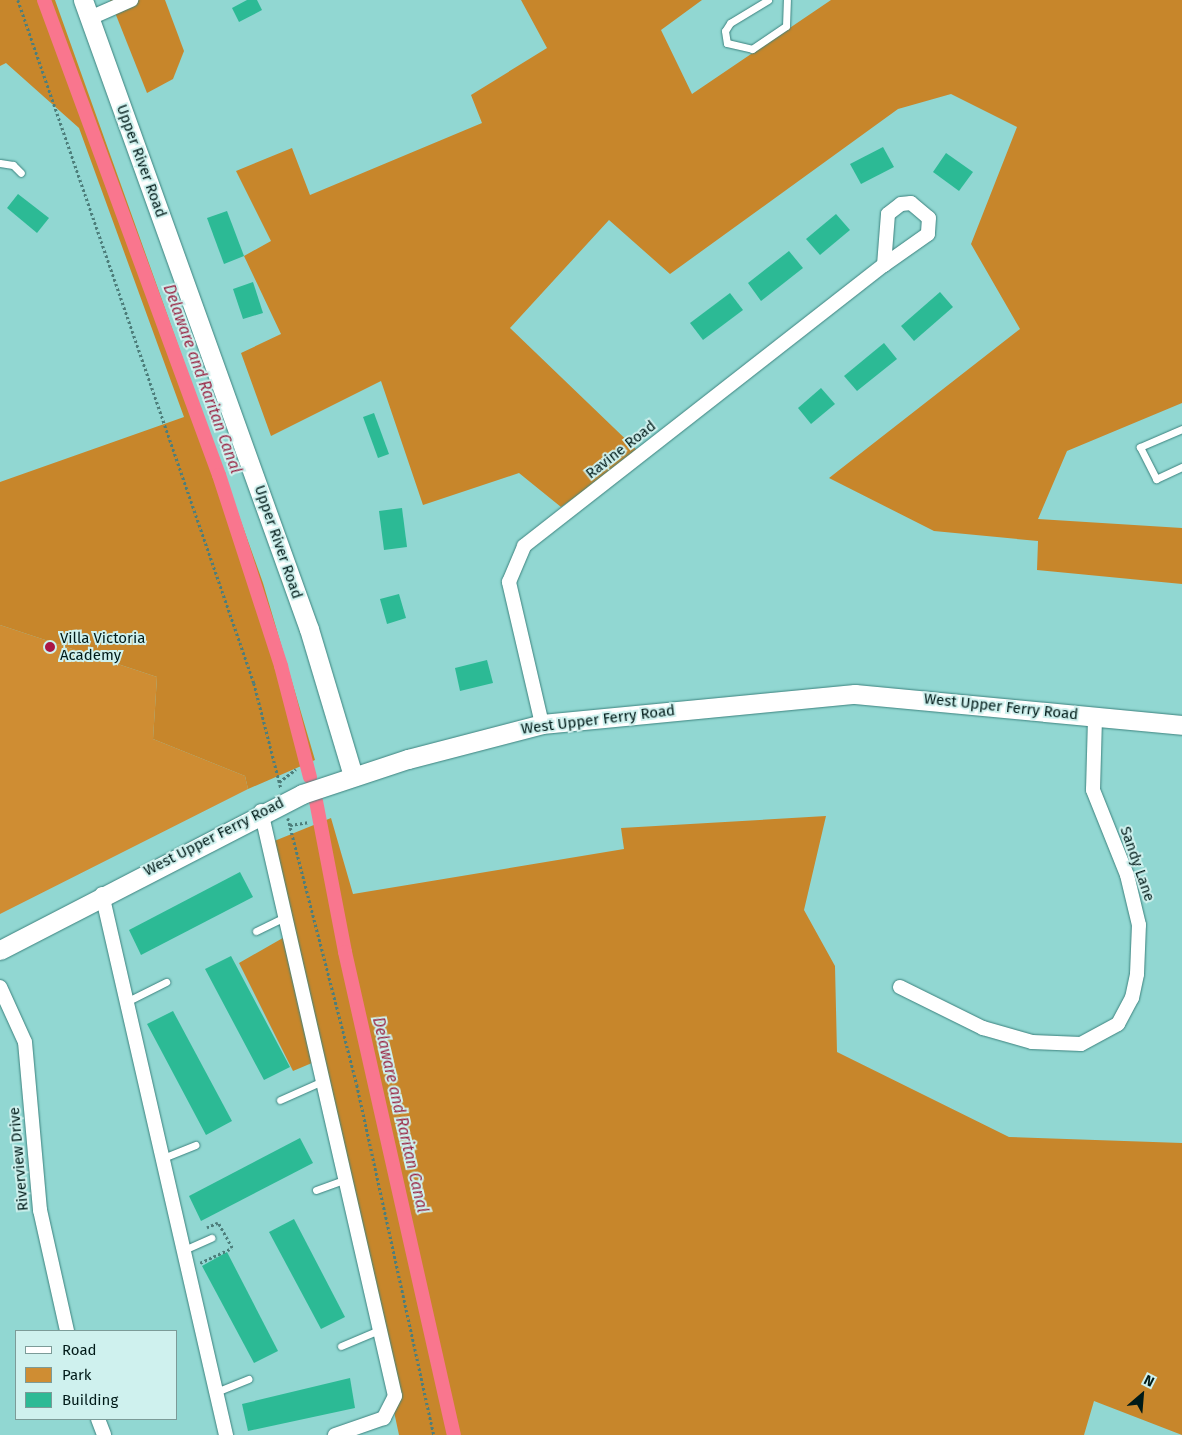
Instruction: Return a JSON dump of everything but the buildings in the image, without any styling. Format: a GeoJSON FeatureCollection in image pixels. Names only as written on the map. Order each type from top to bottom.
{"type":"FeatureCollection","features":[{"type":"Feature","properties":{"kind":"main road","name":"Upper River Road"},"geometry":{"type":"LineString","coordinates":[[83,0],[309,630],[353,776]]}},
{"type":"Feature","properties":{"kind":"main road","name":"West Upper Ferry Road"},"geometry":{"type":"LineString","coordinates":[[0,950],[261,811],[353,776],[542,724],[855,694],[1182,725]]}},
{"type":"Feature","properties":{"kind":"street"},"geometry":{"type":"LineString","coordinates":[[90,18],[131,0]]}},
{"type":"Feature","properties":{"kind":"street","name":"Ravine Road"},"geometry":{"type":"LineString","coordinates":[[542,724],[509,582],[524,546],[884,265],[928,234],[929,218],[918,206],[901,204],[888,214],[884,265]]}},
{"type":"Feature","properties":{"kind":"street","name":"Sandy Lane"},"geometry":{"type":"LineString","coordinates":[[900,987],[983,1028],[1032,1042],[1081,1044],[1118,1024],[1132,998],[1137,974],[1139,926],[1127,875],[1093,790],[1095,718]]}},
{"type":"Feature","properties":{"kind":"street"},"geometry":{"type":"LineString","coordinates":[[261,811],[325,1080],[395,1396],[384,1418],[365,1428],[335,1435]]}},
{"type":"Feature","properties":{"kind":"street"},"geometry":{"type":"LineString","coordinates":[[102,894],[226,1435]]}},
{"type":"Feature","properties":{"kind":"street","name":"Riverview Drive"},"geometry":{"type":"LineString","coordinates":[[0,987],[25,1042],[40,1210],[67,1330]]}},
{"type":"Feature","properties":{"kind":"street"},"geometry":{"type":"LineString","coordinates":[[98,1420],[104,1435]]}},
{"type":"Feature","properties":{"kind":"lane"},"geometry":{"type":"LineString","coordinates":[[768,0],[730,23],[725,31],[727,43],[752,49],[786,26],[787,0]]}},
{"type":"Feature","properties":{"kind":"lane"},"geometry":{"type":"LineString","coordinates":[[0,163],[13,165],[21,173]]}},
{"type":"Feature","properties":{"kind":"lane"},"geometry":{"type":"LineString","coordinates":[[1182,429],[1140,447],[1156,479],[1182,467]]}},
{"type":"Feature","properties":{"kind":"lane"},"geometry":{"type":"LineString","coordinates":[[256,931],[287,916]]}},
{"type":"Feature","properties":{"kind":"lane"},"geometry":{"type":"LineString","coordinates":[[126,1002],[166,982]]}},
{"type":"Feature","properties":{"kind":"lane"},"geometry":{"type":"LineString","coordinates":[[280,1100],[325,1080]]}},
{"type":"Feature","properties":{"kind":"lane"},"geometry":{"type":"LineString","coordinates":[[163,1158],[196,1145]]}},
{"type":"Feature","properties":{"kind":"lane"},"geometry":{"type":"LineString","coordinates":[[316,1190],[347,1179]]}},
{"type":"Feature","properties":{"kind":"lane"},"geometry":{"type":"LineString","coordinates":[[184,1250],[211,1238]]}},
{"type":"Feature","properties":{"kind":"lane"},"geometry":{"type":"LineString","coordinates":[[341,1346],[380,1330]]}},
{"type":"Feature","properties":{"kind":"lane"},"geometry":{"type":"LineString","coordinates":[[216,1392],[250,1379]]}},
{"type":"Feature","properties":{"kind":"path"},"geometry":{"type":"LineString","coordinates":[[18,0],[254,683],[279,782],[296,769]]}},
{"type":"Feature","properties":{"kind":"path"},"geometry":{"type":"LineString","coordinates":[[308,822],[290,825],[357,1085],[434,1435]]}},
{"type":"Feature","properties":{"kind":"green space","name":"Villa Victoria Academy"},"geometry":{"type":"Polygon","coordinates":[[[0,625],[157,677],[153,739],[245,776],[248,789],[0,914],[0,625]]]}},
{"type":"Feature","properties":{"kind":"shaded area"},"geometry":{"type":"Polygon","coordinates":[[[0,0],[55,0],[263,583],[315,760],[248,789],[245,776],[153,739],[157,677],[0,625],[0,482],[184,417],[79,128],[6,63],[0,66],[0,0]]]}},
{"type":"Feature","properties":{"kind":"shaded area"},"geometry":{"type":"Polygon","coordinates":[[[110,0],[165,0],[184,51],[173,79],[147,93],[110,0]]]}},
{"type":"Feature","properties":{"kind":"shaded area"},"geometry":{"type":"Polygon","coordinates":[[[521,0],[702,0],[661,30],[692,94],[831,0],[1182,0],[1182,403],[1067,451],[1038,519],[1182,528],[1182,584],[1037,570],[1038,541],[934,531],[829,478],[1020,329],[971,244],[1017,127],[951,94],[898,109],[670,274],[609,220],[510,328],[639,452],[561,507],[519,473],[423,505],[381,381],[271,436],[241,353],[281,334],[244,256],[271,241],[236,171],[292,148],[310,195],[482,123],[471,95],[547,48],[521,0]]]}},
{"type":"Feature","properties":{"kind":"shaded area"},"geometry":{"type":"Polygon","coordinates":[[[826,816],[804,910],[835,966],[837,1052],[1009,1137],[1182,1143],[1182,1435],[1094,1401],[1084,1435],[399,1435],[319,1060],[293,1071],[239,963],[288,935],[262,846],[331,818],[353,894],[624,849],[621,828],[826,816]]]}},
{"type":"Feature","properties":{"kind":"waterway","name":"Delaware and Raritan Canal"},"geometry":{"type":"LineString","coordinates":[[44,0],[219,475],[281,666],[310,777]]}},
{"type":"Feature","properties":{"kind":"waterway","name":"Delaware and Raritan Canal"},"geometry":{"type":"LineString","coordinates":[[316,801],[345,952],[454,1435]]}},
{"type":"Feature","properties":{"kind":"place","name":"Villa Victoria Academy"},"geometry":{"type":"Point","coordinates":[50,647]}}]}
